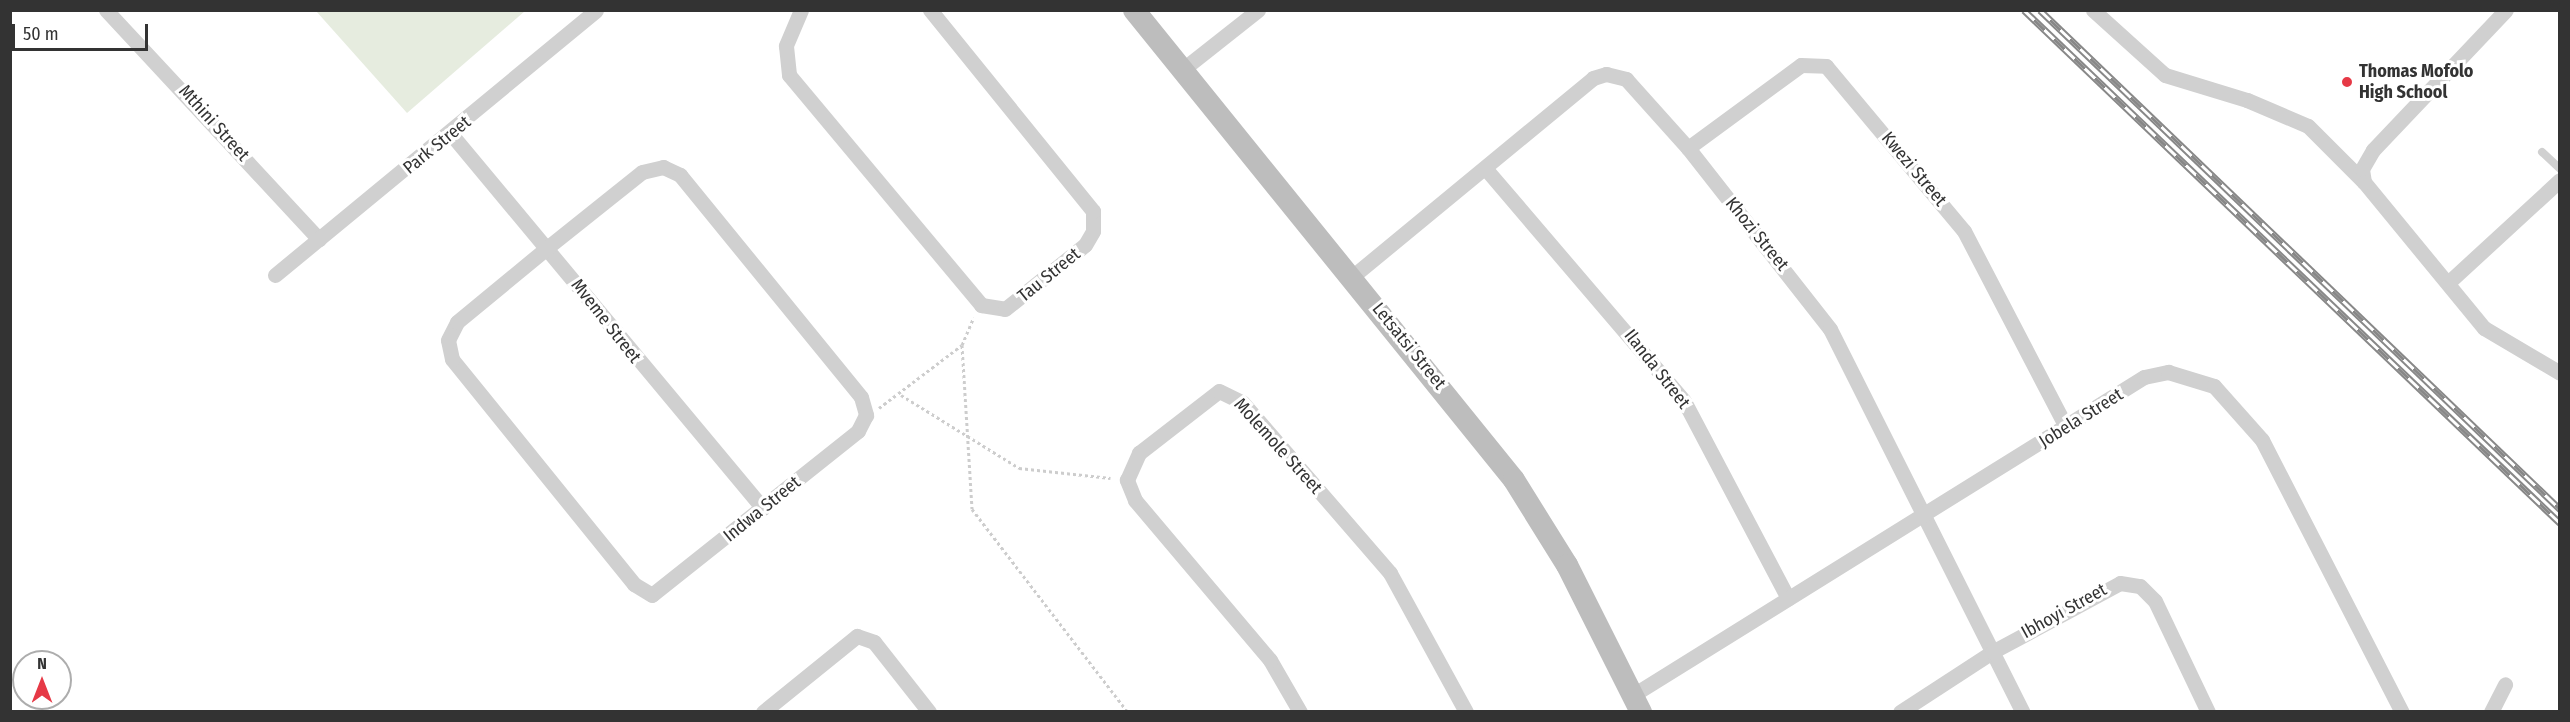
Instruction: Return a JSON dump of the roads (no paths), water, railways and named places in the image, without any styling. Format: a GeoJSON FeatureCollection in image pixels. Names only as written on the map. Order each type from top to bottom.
{"type":"FeatureCollection","features":[{"type":"Feature","properties":{"kind":"street","name":"Mthini Street"},"geometry":{"type":"LineString","coordinates":[[106,10],[319,239]]}},
{"type":"Feature","properties":{"kind":"street","name":"Park Street"},"geometry":{"type":"LineString","coordinates":[[275,275],[451,134],[596,10]]}},
{"type":"Feature","properties":{"kind":"street","name":"Tau Street"},"geometry":{"type":"LineString","coordinates":[[801,10],[786,46],[789,75],[981,305],[991,310],[1011,306],[1085,245],[1094,218],[1089,205],[930,10]]}},
{"type":"Feature","properties":{"kind":"street","name":"Letsatsi Street"},"geometry":{"type":"LineString","coordinates":[[1134,10],[1472,423],[1534,510],[1637,703]]}},
{"type":"Feature","properties":{"kind":"street"},"geometry":{"type":"LineString","coordinates":[[1182,70],[1258,10]]}},
{"type":"Feature","properties":{"kind":"street"},"geometry":{"type":"LineString","coordinates":[[2093,10],[2165,75],[2247,100],[2308,126],[2364,182],[2450,281],[2484,328],[2559,373]]}},
{"type":"Feature","properties":{"kind":"street"},"geometry":{"type":"LineString","coordinates":[[2364,182],[2362,169],[2373,150],[2506,10]]}},
{"type":"Feature","properties":{"kind":"street","name":"Kwezi Street"},"geometry":{"type":"LineString","coordinates":[[1688,148],[1801,66],[1826,66],[1964,231],[2066,427]]}},
{"type":"Feature","properties":{"kind":"street","name":"Khozi Street"},"geometry":{"type":"LineString","coordinates":[[1353,276],[1593,78],[1606,74],[1635,84],[1830,329],[1928,515],[1992,652],[2023,711]]}},
{"type":"Feature","properties":{"kind":"street","name":"Mveme Street"},"geometry":{"type":"LineString","coordinates":[[451,134],[548,247],[763,508]]}},
{"type":"Feature","properties":{"kind":"street","name":"Indwa Street"},"geometry":{"type":"LineString","coordinates":[[663,167],[674,170],[866,408],[858,431],[663,591],[646,594],[634,584],[449,352],[452,327],[548,247],[642,172],[663,167]]}},
{"type":"Feature","properties":{"kind":"street","name":"Ilanda Street"},"geometry":{"type":"LineString","coordinates":[[1485,168],[1684,401],[1788,598]]}},
{"type":"Feature","properties":{"kind":"street"},"geometry":{"type":"LineString","coordinates":[[2450,281],[2559,180]]}},
{"type":"Feature","properties":{"kind":"street","name":"Jobela Street"},"geometry":{"type":"LineString","coordinates":[[1637,703],[1788,598],[1928,515],[2152,374],[2187,374],[2214,386],[2262,440],[2402,711]]}},
{"type":"Feature","properties":{"kind":"street","name":"Molemole Street"},"geometry":{"type":"LineString","coordinates":[[1300,711],[1270,660],[1135,500],[1127,480],[1139,453],[1225,390],[1397,582],[1466,711]]}},
{"type":"Feature","properties":{"kind":"street","name":"Ibhoyi Street"},"geometry":{"type":"LineString","coordinates":[[1900,711],[1992,652],[2105,587],[2134,584],[2155,602],[2208,711]]}},
{"type":"Feature","properties":{"kind":"street"},"geometry":{"type":"LineString","coordinates":[[763,711],[857,636],[874,642],[929,711]]}},
{"type":"Feature","properties":{"kind":"street"},"geometry":{"type":"LineString","coordinates":[[2491,711],[2505,684]]}},
{"type":"Feature","properties":{"kind":"lane"},"geometry":{"type":"LineString","coordinates":[[2542,152],[2559,169]]}},
{"type":"Feature","properties":{"kind":"railway"},"geometry":{"type":"LineString","coordinates":[[2024,10],[2560,523]]}},
{"type":"Feature","properties":{"kind":"railway"},"geometry":{"type":"LineString","coordinates":[[2040,10],[2560,509]]}},
{"type":"Feature","properties":{"kind":"place","name":"Thomas Mofolo High School"},"geometry":{"type":"Point","coordinates":[2347,82]}}]}
